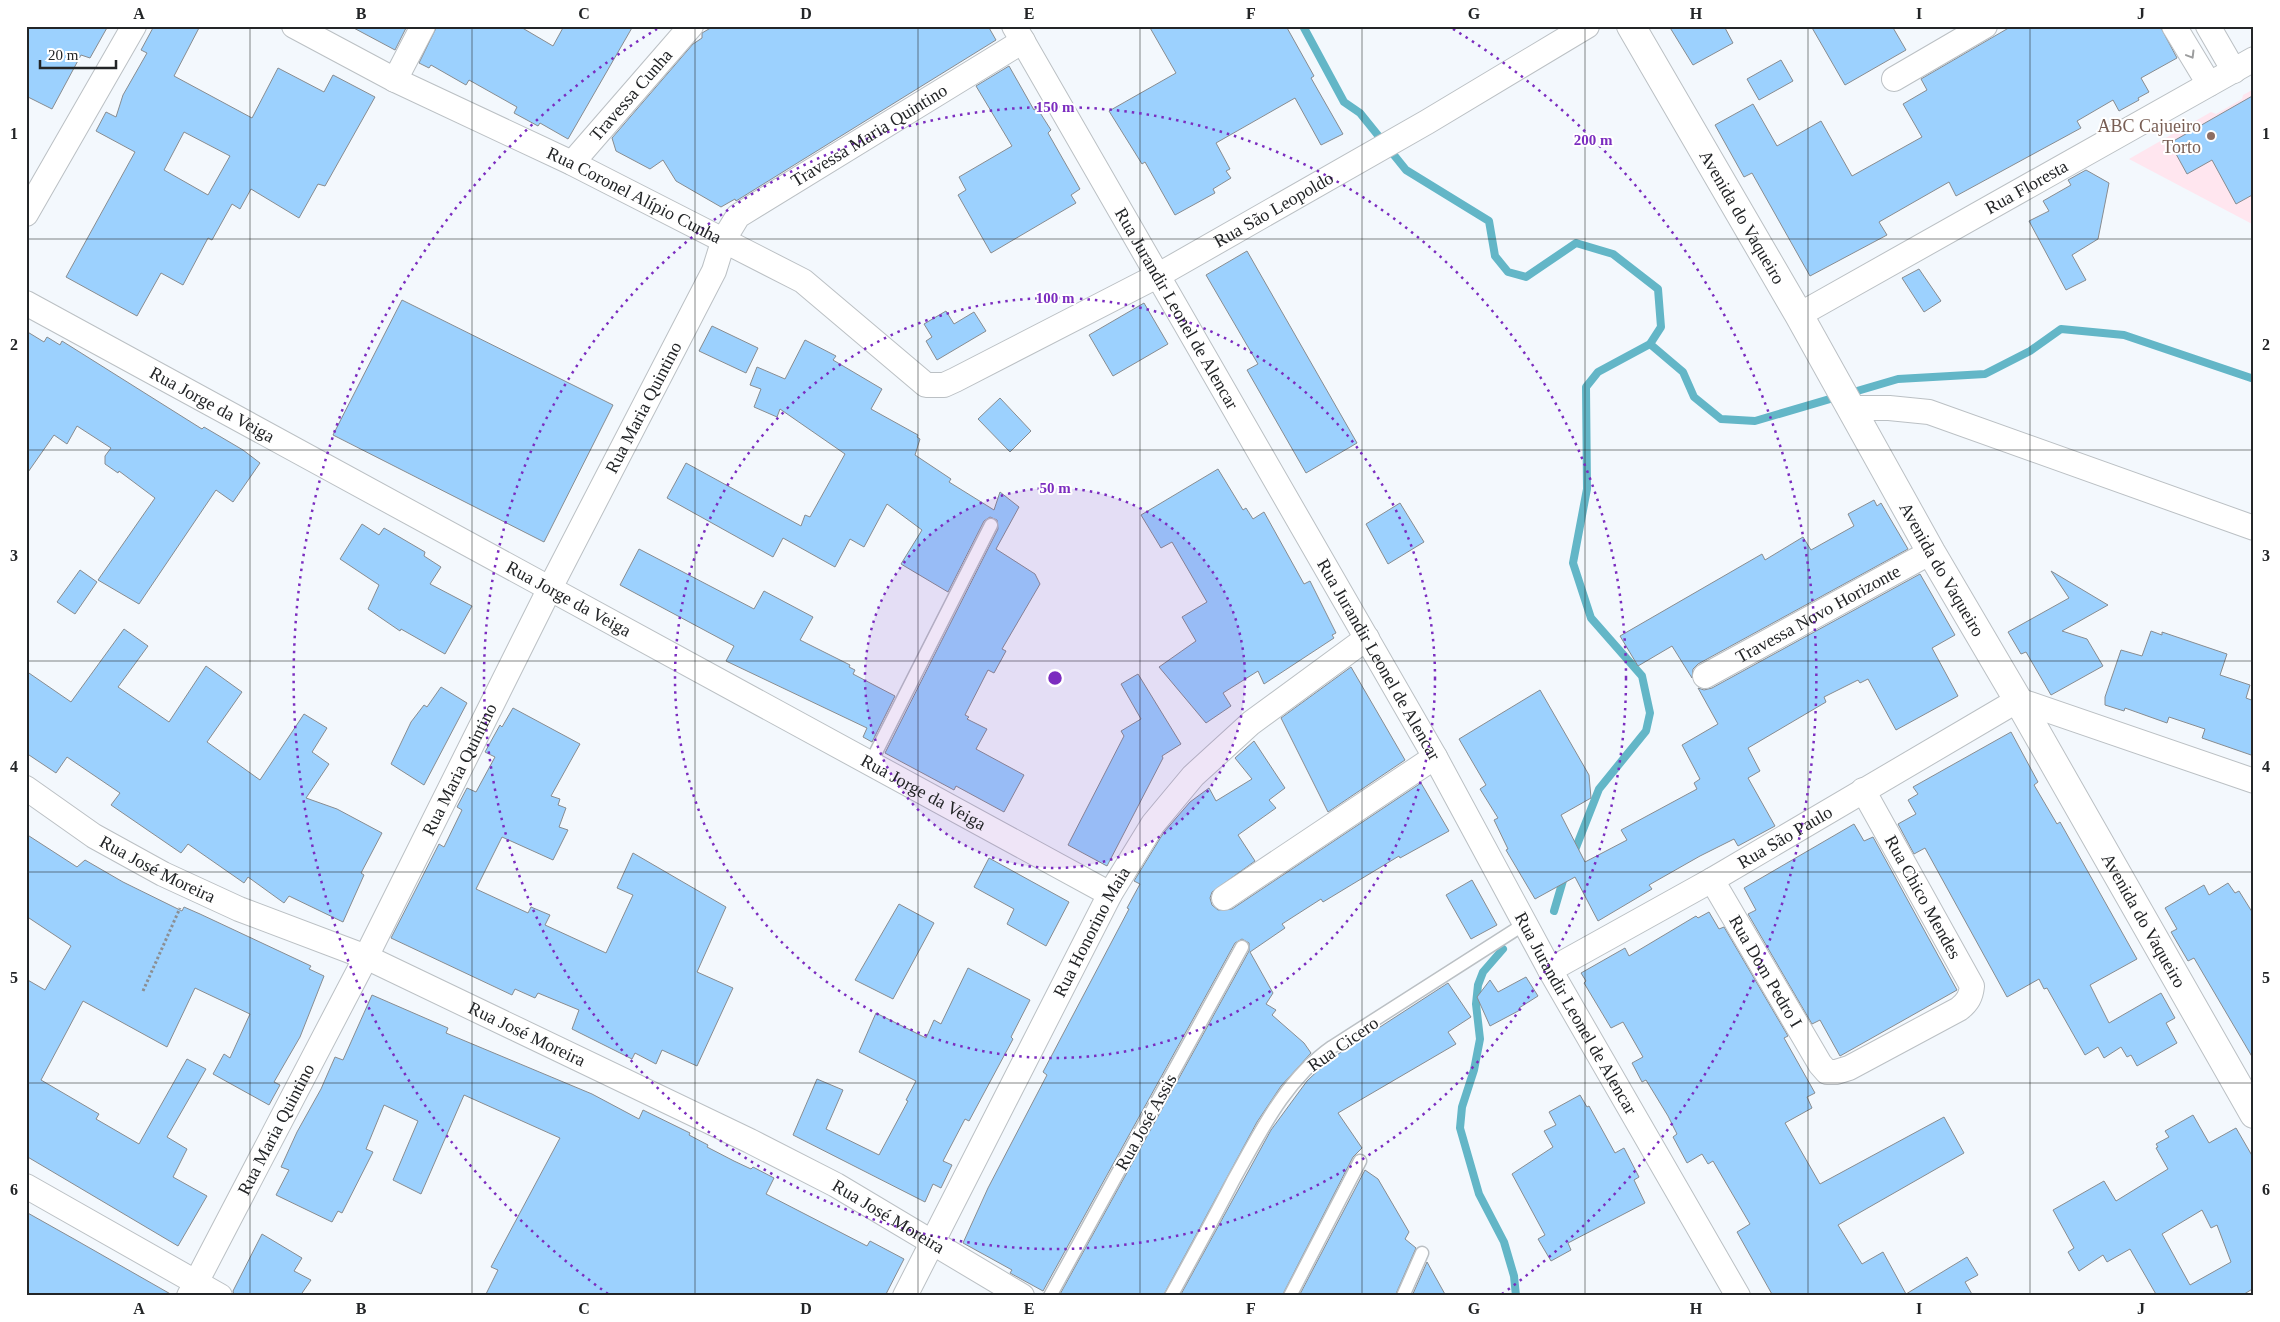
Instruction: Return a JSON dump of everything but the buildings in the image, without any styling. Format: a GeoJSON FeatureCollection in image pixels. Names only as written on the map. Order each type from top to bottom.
{"type":"FeatureCollection","features":[{"type":"Feature","properties":{"kind":"street"},"geometry":{"type":"LineString","coordinates":[[26,214],[134,26]]}},
{"type":"Feature","properties":{"kind":"street","name":"Rua Coronel Alípio Cunha"},"geometry":{"type":"LineString","coordinates":[[294,26],[394,80],[572,163],[803,281],[926,385],[944,385],[955,380]]}},
{"type":"Feature","properties":{"kind":"street"},"geometry":{"type":"LineString","coordinates":[[394,80],[423,26]]}},
{"type":"Feature","properties":{"kind":"street","name":"Travessa Cunha"},"geometry":{"type":"LineString","coordinates":[[572,163],[691,26]]}},
{"type":"Feature","properties":{"kind":"street","name":"Rua São Leopoldo"},"geometry":{"type":"LineString","coordinates":[[955,380],[1157,276],[1427,122],[1587,26]]}},
{"type":"Feature","properties":{"kind":"street","name":"Avenida do Vaqueiro"},"geometry":{"type":"LineString","coordinates":[[1631,26],[1799,315],[1931,552],[2018,700],[2254,1114]]}},
{"type":"Feature","properties":{"kind":"street"},"geometry":{"type":"LineString","coordinates":[[1894,79],[1984,26]]}},
{"type":"Feature","properties":{"kind":"street"},"geometry":{"type":"LineString","coordinates":[[2174,26],[2208,84]]}},
{"type":"Feature","properties":{"kind":"street"},"geometry":{"type":"LineString","coordinates":[[2208,26],[2244,65]]}},
{"type":"Feature","properties":{"kind":"street","name":"Travessa Maria Quintino"},"geometry":{"type":"LineString","coordinates":[[724,239],[738,216],[1018,34]]}},
{"type":"Feature","properties":{"kind":"street","name":"Rua Jurandir Leonel de Alencar"},"geometry":{"type":"LineString","coordinates":[[1018,34],[1435,757],[1550,970],[1738,1296]]}},
{"type":"Feature","properties":{"kind":"street","name":"Rua Floresta"},"geometry":{"type":"LineString","coordinates":[[1799,315],[2244,65]]}},
{"type":"Feature","properties":{"kind":"street","name":"Rua Maria Quintino"},"geometry":{"type":"LineString","coordinates":[[192,1289],[366,957],[549,590],[714,271],[724,239]]}},
{"type":"Feature","properties":{"kind":"street","name":"Rua Jorge da Veiga"},"geometry":{"type":"LineString","coordinates":[[26,303],[549,590],[1110,894]]}},
{"type":"Feature","properties":{"kind":"street"},"geometry":{"type":"LineString","coordinates":[[1851,407],[1929,412],[2254,528]]}},
{"type":"Feature","properties":{"kind":"street","name":"Travessa Novo Horizonte"},"geometry":{"type":"LineString","coordinates":[[1706,676],[1931,552]]}},
{"type":"Feature","properties":{"kind":"street","name":"Rua Honorino Maia"},"geometry":{"type":"LineString","coordinates":[[905,1296],[1110,894],[1153,824],[1193,776],[1252,723],[1367,638]]}},
{"type":"Feature","properties":{"kind":"street"},"geometry":{"type":"LineString","coordinates":[[2018,700],[2254,781]]}},
{"type":"Feature","properties":{"kind":"street","name":"Rua São Paulo"},"geometry":{"type":"LineString","coordinates":[[1550,970],[1712,880],[2018,700]]}},
{"type":"Feature","properties":{"kind":"street"},"geometry":{"type":"LineString","coordinates":[[1224,898],[1435,757]]}},
{"type":"Feature","properties":{"kind":"street","name":"Rua José Moreira"},"geometry":{"type":"LineString","coordinates":[[26,788],[94,836],[190,886],[239,909],[366,957],[750,1141],[836,1185],[1022,1296]]}},
{"type":"Feature","properties":{"kind":"street","name":"Rua Chico Mendes"},"geometry":{"type":"LineString","coordinates":[[1820,1064],[1827,1072],[1836,1072],[1849,1068],[1966,1004],[1972,995],[1972,986],[1863,790]]}},
{"type":"Feature","properties":{"kind":"street","name":"Rua Dom Pedro I"},"geometry":{"type":"LineString","coordinates":[[1712,880],[1820,1064]]}},
{"type":"Feature","properties":{"kind":"street"},"geometry":{"type":"LineString","coordinates":[[26,1186],[192,1289],[220,1296]]}},
{"type":"Feature","properties":{"kind":"lane"},"geometry":{"type":"LineString","coordinates":[[870,764],[990,525]]}},
{"type":"Feature","properties":{"kind":"lane","name":"Rua Cicero"},"geometry":{"type":"LineString","coordinates":[[1171,1296],[1251,1150],[1280,1100],[1296,1078],[1311,1063],[1332,1047],[1526,924]]}},
{"type":"Feature","properties":{"kind":"lane","name":"Rua José Assis"},"geometry":{"type":"LineString","coordinates":[[1050,1296],[1242,947]]}},
{"type":"Feature","properties":{"kind":"lane"},"geometry":{"type":"LineString","coordinates":[[1290,1296],[1360,1162]]}},
{"type":"Feature","properties":{"kind":"lane"},"geometry":{"type":"LineString","coordinates":[[1403,1296],[1422,1254]]}},
{"type":"Feature","properties":{"kind":"path"},"geometry":{"type":"LineString","coordinates":[[143,991],[190,886]]}},
{"type":"Feature","properties":{"kind":"shaded area","name":"ABC Cajueiro Torto"},"geometry":{"type":"Polygon","coordinates":[[[2254,89],[2254,225],[2129,159],[2211,112],[2216,114],[2242,99],[2243,95],[2254,89]]]}},
{"type":"Feature","properties":{"kind":"waterway"},"geometry":{"type":"LineString","coordinates":[[1303,26],[1344,102],[1360,113],[1406,170],[1489,221],[1495,256],[1508,272],[1526,277],[1576,243],[1613,254],[1658,289],[1661,327],[1650,344],[1598,372],[1586,387],[1587,489],[1573,563],[1591,618],[1642,676],[1650,713],[1646,731],[1599,789],[1573,855]]}},
{"type":"Feature","properties":{"kind":"waterway"},"geometry":{"type":"LineString","coordinates":[[1650,344],[1683,372],[1694,397],[1721,419],[1755,421],[1898,379],[1985,374],[2030,351],[2061,329],[2124,335],[2254,379]]}},
{"type":"Feature","properties":{"kind":"waterway"},"geometry":{"type":"LineString","coordinates":[[1554,911],[1564,877]]}},
{"type":"Feature","properties":{"kind":"waterway"},"geometry":{"type":"LineString","coordinates":[[1503,949],[1483,972],[1478,985],[1476,1004],[1480,1039],[1474,1070],[1462,1107],[1460,1128],[1479,1194],[1504,1242],[1514,1276],[1516,1296]]}},
{"type":"Feature","properties":{"kind":"place","name":"ABC Cajueiro Torto"},"geometry":{"type":"Point","coordinates":[2211,136]}}]}
